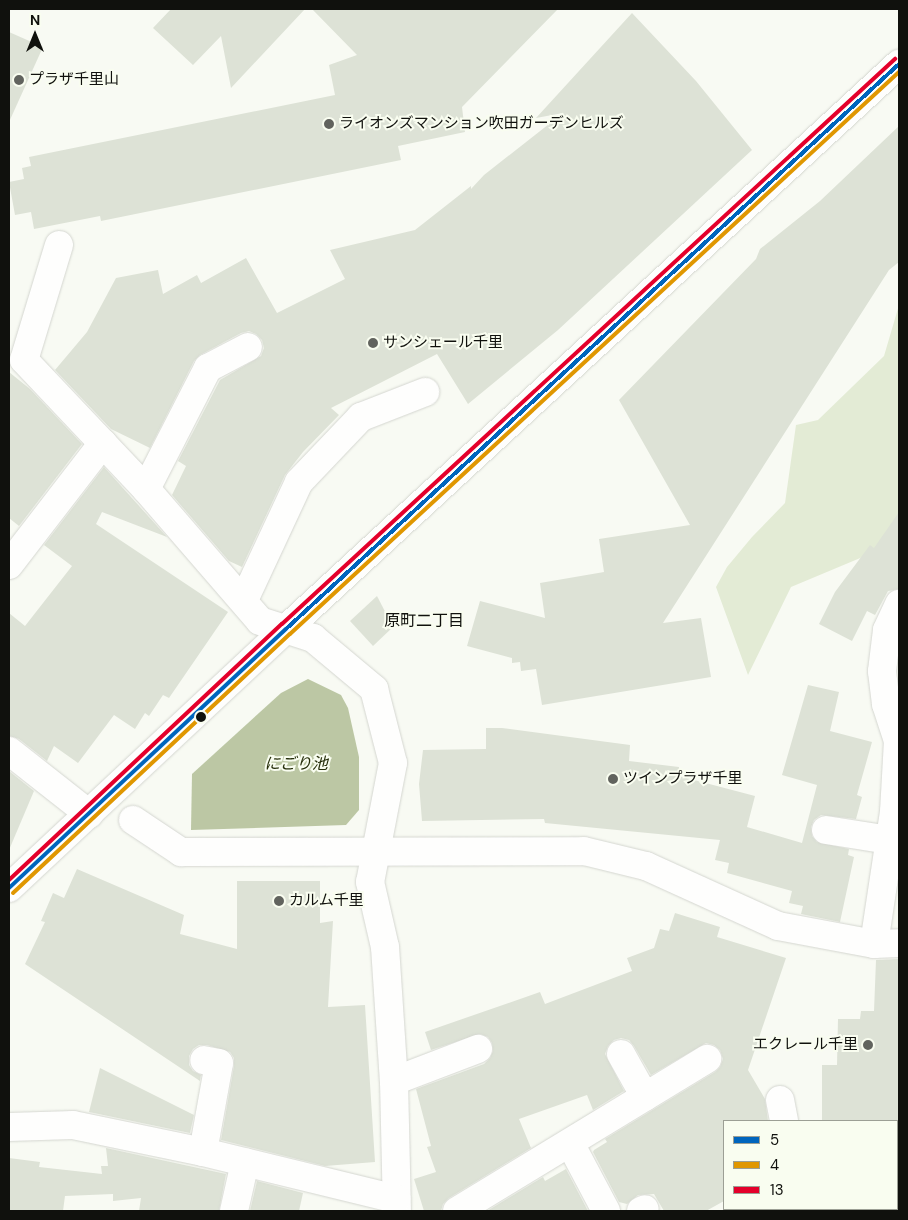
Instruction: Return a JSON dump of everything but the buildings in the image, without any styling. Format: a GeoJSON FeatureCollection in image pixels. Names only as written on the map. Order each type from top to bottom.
{"type":"FeatureCollection","features":[{"type":"Feature","properties":{"kind":"street"},"geometry":{"type":"LineString","coordinates":[[9,888],[286,629],[899,64]]}},
{"type":"Feature","properties":{"kind":"street"},"geometry":{"type":"LineString","coordinates":[[9,1127],[73,1125],[244,1162],[396,1205],[394,1081],[385,947],[370,882],[393,763],[374,689],[313,638],[260,621],[244,600],[146,489],[24,360],[59,245]]}},
{"type":"Feature","properties":{"kind":"street"},"geometry":{"type":"LineString","coordinates":[[146,489],[208,368],[248,348]]}},
{"type":"Feature","properties":{"kind":"street"},"geometry":{"type":"LineString","coordinates":[[244,600],[299,482],[360,417],[425,392]]}},
{"type":"Feature","properties":{"kind":"street"},"geometry":{"type":"LineString","coordinates":[[9,565],[104,443]]}},
{"type":"Feature","properties":{"kind":"street"},"geometry":{"type":"LineString","coordinates":[[133,820],[181,852],[584,851],[646,866],[778,926],[887,943],[890,840],[894,812],[898,741],[886,704],[882,671],[887,630],[899,604]]}},
{"type":"Feature","properties":{"kind":"street"},"geometry":{"type":"LineString","coordinates":[[9,751],[89,814]]}},
{"type":"Feature","properties":{"kind":"street"},"geometry":{"type":"LineString","coordinates":[[826,830],[890,840]]}},
{"type":"Feature","properties":{"kind":"street"},"geometry":{"type":"LineString","coordinates":[[394,1081],[478,1049]]}},
{"type":"Feature","properties":{"kind":"street"},"geometry":{"type":"LineString","coordinates":[[621,1054],[646,1097]]}},
{"type":"Feature","properties":{"kind":"street"},"geometry":{"type":"LineString","coordinates":[[457,1211],[706,1059]]}},
{"type":"Feature","properties":{"kind":"street"},"geometry":{"type":"LineString","coordinates":[[203,1152],[220,1063],[204,1060]]}},
{"type":"Feature","properties":{"kind":"street"},"geometry":{"type":"LineString","coordinates":[[570,1143],[606,1211]]}},
{"type":"Feature","properties":{"kind":"street"},"geometry":{"type":"LineString","coordinates":[[234,1211],[244,1162]]}},
{"type":"Feature","properties":{"kind":"shaded area"},"geometry":{"type":"Polygon","coordinates":[[[899,305],[899,533],[877,551],[791,587],[748,675],[716,587],[727,567],[752,537],[785,503],[796,425],[818,420],[884,356],[899,305]]]}},
{"type":"Feature","properties":{"kind":"water","name":"にごり池"},"geometry":{"type":"Polygon","coordinates":[[[308,679],[341,695],[348,708],[359,757],[359,810],[346,825],[191,830],[192,774],[281,693],[308,679]]]}},
{"type":"Feature","properties":{"kind":"transit line","name":"13"},"geometry":{"type":"LineString","coordinates":[[9,880],[282,624],[895,59]]}},
{"type":"Feature","properties":{"kind":"transit line","name":"5"},"geometry":{"type":"LineString","coordinates":[[9,888],[286,629],[899,64]]}},
{"type":"Feature","properties":{"kind":"transit line","name":"4"},"geometry":{"type":"LineString","coordinates":[[13,893],[290,634],[899,72]]}},
{"type":"Feature","properties":{"kind":"place","name":"プラザ千里山"},"geometry":{"type":"Point","coordinates":[19,80]}},
{"type":"Feature","properties":{"kind":"place","name":"ライオンズマンション吹田ガーデンヒルズ"},"geometry":{"type":"Point","coordinates":[329,124]}},
{"type":"Feature","properties":{"kind":"place","name":"サンシェール千里"},"geometry":{"type":"Point","coordinates":[373,343]}},
{"type":"Feature","properties":{"kind":"place","name":"ツインプラザ千里"},"geometry":{"type":"Point","coordinates":[613,779]}},
{"type":"Feature","properties":{"kind":"place","name":"カルム千里"},"geometry":{"type":"Point","coordinates":[279,901]}},
{"type":"Feature","properties":{"kind":"place","name":"エクレール千里"},"geometry":{"type":"Point","coordinates":[868,1045]}},
{"type":"Feature","properties":{"kind":"district","name":"原町二丁目"},"geometry":{"type":"Point","coordinates":[424,621]}}]}
